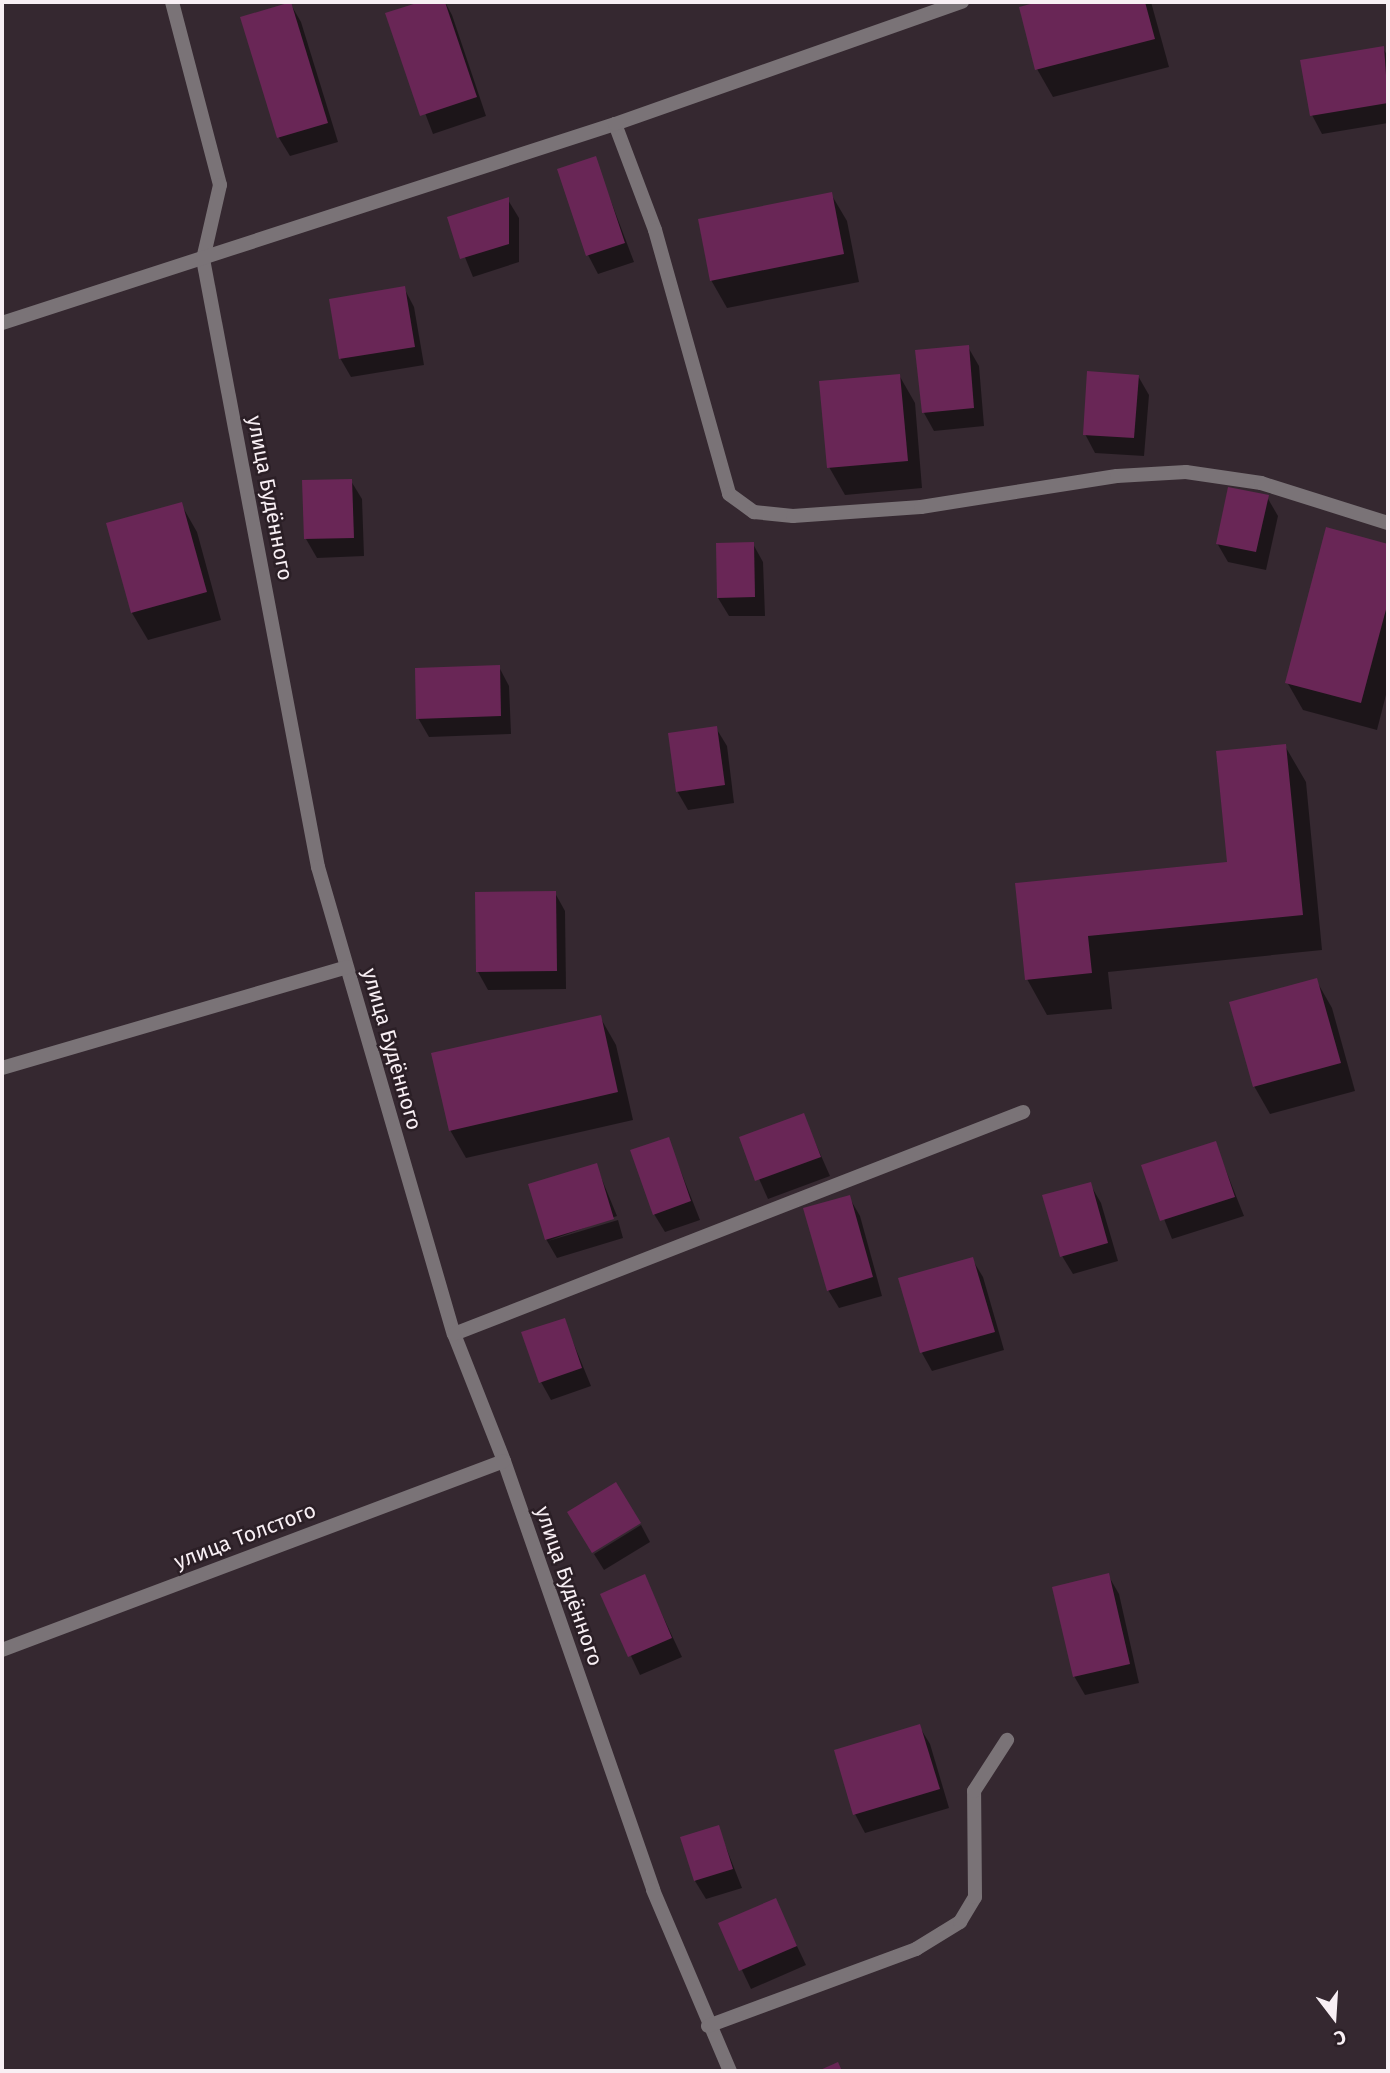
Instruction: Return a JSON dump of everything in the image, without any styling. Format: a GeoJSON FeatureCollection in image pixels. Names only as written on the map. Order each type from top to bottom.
{"type":"FeatureCollection","features":[{"type":"Feature","properties":{"kind":"street","name":"улица Будённого"},"geometry":{"type":"LineString","coordinates":[[172,2],[220,185],[204,259],[318,867],[454,1334],[504,1461],[653,1891],[708,2026],[730,2071]]}},
{"type":"Feature","properties":{"kind":"street"},"geometry":{"type":"LineString","coordinates":[[2,323],[615,124],[962,2]]}},
{"type":"Feature","properties":{"kind":"street"},"geometry":{"type":"LineString","coordinates":[[615,124],[655,230],[729,494],[754,512],[793,516],[920,507],[1117,476],[1186,472],[1261,483],[1388,523]]}},
{"type":"Feature","properties":{"kind":"street"},"geometry":{"type":"LineString","coordinates":[[2,1068],[347,967]]}},
{"type":"Feature","properties":{"kind":"street"},"geometry":{"type":"LineString","coordinates":[[454,1334],[1023,1112]]}},
{"type":"Feature","properties":{"kind":"street","name":"улица Толстого"},"geometry":{"type":"LineString","coordinates":[[2,1650],[504,1461]]}},
{"type":"Feature","properties":{"kind":"street"},"geometry":{"type":"LineString","coordinates":[[708,2026],[916,1949],[960,1922],[975,1897],[974,1791],[1007,1740]]}},
{"type":"Feature","properties":{"kind":"building"},"geometry":{"type":"Polygon","coordinates":[[[291,2],[328,123],[277,138],[240,17],[291,2]]]}},
{"type":"Feature","properties":{"kind":"building"},"geometry":{"type":"Polygon","coordinates":[[[420,2],[445,2],[477,97],[420,116],[385,13],[420,2]]]}},
{"type":"Feature","properties":{"kind":"building"},"geometry":{"type":"Polygon","coordinates":[[[1038,2],[1145,2],[1155,39],[1035,70],[1019,7],[1038,2]]]}},
{"type":"Feature","properties":{"kind":"building"},"geometry":{"type":"Polygon","coordinates":[[[1384,46],[1388,103],[1310,116],[1300,60],[1384,46]]]}},
{"type":"Feature","properties":{"kind":"building"},"geometry":{"type":"Polygon","coordinates":[[[596,156],[625,243],[586,256],[557,169],[596,156]]]}},
{"type":"Feature","properties":{"kind":"building"},"geometry":{"type":"Polygon","coordinates":[[[832,192],[844,254],[710,281],[698,219],[832,192]]]}},
{"type":"Feature","properties":{"kind":"building"},"geometry":{"type":"Polygon","coordinates":[[[509,197],[509,244],[460,259],[447,217],[509,197]]]}},
{"type":"Feature","properties":{"kind":"building"},"geometry":{"type":"Polygon","coordinates":[[[405,286],[415,347],[339,359],[329,299],[405,286]]]}},
{"type":"Feature","properties":{"kind":"building"},"geometry":{"type":"Polygon","coordinates":[[[969,345],[974,408],[922,413],[915,350],[969,345]]]}},
{"type":"Feature","properties":{"kind":"building"},"geometry":{"type":"Polygon","coordinates":[[[1087,371],[1139,375],[1134,438],[1083,435],[1087,371]]]}},
{"type":"Feature","properties":{"kind":"building"},"geometry":{"type":"Polygon","coordinates":[[[900,374],[908,461],[827,468],[819,381],[900,374]]]}},
{"type":"Feature","properties":{"kind":"building"},"geometry":{"type":"Polygon","coordinates":[[[352,479],[354,538],[304,539],[302,480],[352,479]]]}},
{"type":"Feature","properties":{"kind":"building"},"geometry":{"type":"Polygon","coordinates":[[[1228,487],[1269,495],[1256,552],[1216,544],[1228,487]]]}},
{"type":"Feature","properties":{"kind":"building"},"geometry":{"type":"Polygon","coordinates":[[[182,502],[207,592],[131,613],[106,523],[182,502]]]}},
{"type":"Feature","properties":{"kind":"building"},"geometry":{"type":"Polygon","coordinates":[[[1326,527],[1388,544],[1388,602],[1361,703],[1285,683],[1326,527]]]}},
{"type":"Feature","properties":{"kind":"building"},"geometry":{"type":"Polygon","coordinates":[[[754,542],[755,597],[717,598],[716,543],[754,542]]]}},
{"type":"Feature","properties":{"kind":"building"},"geometry":{"type":"Polygon","coordinates":[[[500,665],[501,716],[416,719],[415,668],[500,665]]]}},
{"type":"Feature","properties":{"kind":"building"},"geometry":{"type":"Polygon","coordinates":[[[717,726],[725,785],[676,792],[668,733],[717,726]]]}},
{"type":"Feature","properties":{"kind":"building"},"geometry":{"type":"Polygon","coordinates":[[[1286,744],[1303,915],[1088,936],[1092,973],[1025,980],[1015,883],[1227,862],[1216,751],[1286,744]]]}},
{"type":"Feature","properties":{"kind":"building"},"geometry":{"type":"Polygon","coordinates":[[[556,891],[557,971],[476,972],[475,892],[556,891]]]}},
{"type":"Feature","properties":{"kind":"building"},"geometry":{"type":"Polygon","coordinates":[[[1317,978],[1341,1063],[1253,1087],[1229,1002],[1317,978]]]}},
{"type":"Feature","properties":{"kind":"building"},"geometry":{"type":"Polygon","coordinates":[[[601,1015],[618,1092],[449,1131],[431,1053],[601,1015]]]}},
{"type":"Feature","properties":{"kind":"building"},"geometry":{"type":"Polygon","coordinates":[[[804,1113],[821,1157],[755,1181],[739,1137],[804,1113]]]}},
{"type":"Feature","properties":{"kind":"building"},"geometry":{"type":"Polygon","coordinates":[[[669,1137],[691,1201],[653,1215],[630,1150],[669,1137]]]}},
{"type":"Feature","properties":{"kind":"building"},"geometry":{"type":"Polygon","coordinates":[[[1216,1141],[1235,1197],[1160,1221],[1141,1165],[1216,1141]]]}},
{"type":"Feature","properties":{"kind":"building"},"geometry":{"type":"Polygon","coordinates":[[[597,1163],[614,1219],[545,1240],[528,1184],[597,1163]]]}},
{"type":"Feature","properties":{"kind":"building"},"geometry":{"type":"Polygon","coordinates":[[[1091,1182],[1108,1243],[1060,1257],[1042,1195],[1091,1182]]]}},
{"type":"Feature","properties":{"kind":"building"},"geometry":{"type":"Polygon","coordinates":[[[850,1195],[873,1277],[827,1291],[803,1208],[850,1195]]]}},
{"type":"Feature","properties":{"kind":"building"},"geometry":{"type":"Polygon","coordinates":[[[973,1257],[995,1332],[920,1353],[898,1278],[973,1257]]]}},
{"type":"Feature","properties":{"kind":"building"},"geometry":{"type":"Polygon","coordinates":[[[565,1318],[582,1368],[539,1383],[521,1332],[565,1318]]]}},
{"type":"Feature","properties":{"kind":"building"},"geometry":{"type":"Polygon","coordinates":[[[616,1482],[641,1523],[592,1553],[567,1512],[616,1482]]]}},
{"type":"Feature","properties":{"kind":"building"},"geometry":{"type":"Polygon","coordinates":[[[1109,1573],[1130,1664],[1073,1677],[1052,1587],[1109,1573]]]}},
{"type":"Feature","properties":{"kind":"building"},"geometry":{"type":"Polygon","coordinates":[[[645,1574],[672,1638],[628,1657],[600,1594],[645,1574]]]}},
{"type":"Feature","properties":{"kind":"building"},"geometry":{"type":"Polygon","coordinates":[[[920,1724],[940,1789],[853,1815],[834,1750],[920,1724]]]}},
{"type":"Feature","properties":{"kind":"building"},"geometry":{"type":"Polygon","coordinates":[[[719,1825],[733,1869],[694,1881],[680,1837],[719,1825]]]}},
{"type":"Feature","properties":{"kind":"building"},"geometry":{"type":"Polygon","coordinates":[[[776,1898],[797,1946],[739,1971],[718,1923],[776,1898]]]}},
{"type":"Feature","properties":{"kind":"building"},"geometry":{"type":"Polygon","coordinates":[[[838,2062],[842,2071],[818,2071],[838,2062]]]}}]}
